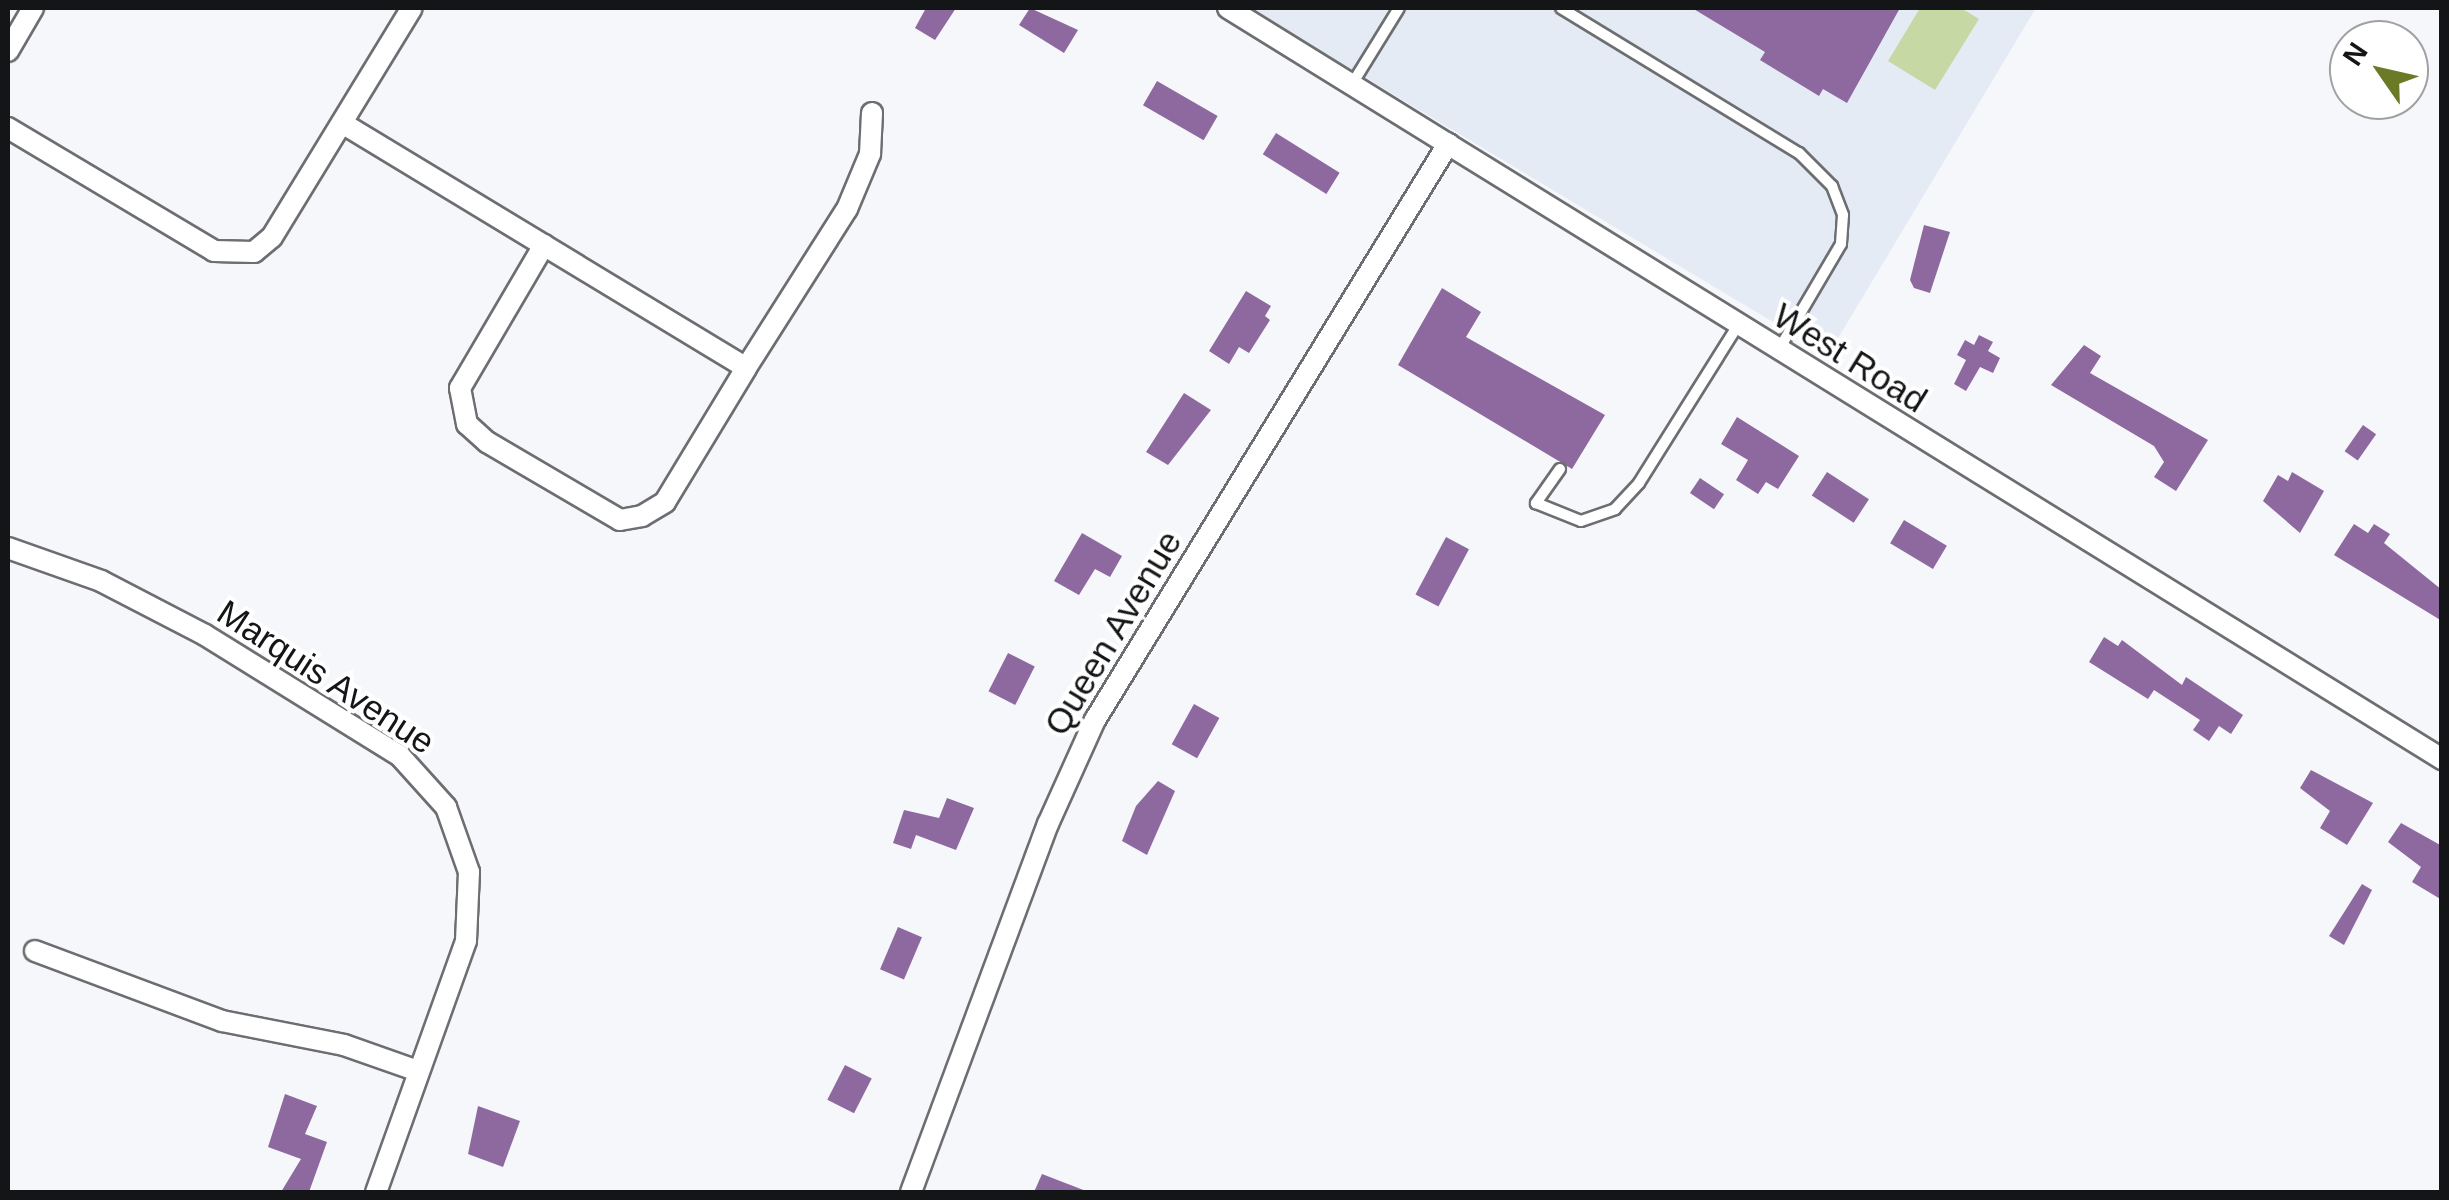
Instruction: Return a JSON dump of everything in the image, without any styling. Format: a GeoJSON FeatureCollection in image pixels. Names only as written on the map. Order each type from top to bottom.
{"type":"FeatureCollection","features":[{"type":"Feature","properties":{"kind":"street"},"geometry":{"type":"LineString","coordinates":[[8,51],[33,8]]}},
{"type":"Feature","properties":{"kind":"street"},"geometry":{"type":"LineString","coordinates":[[8,128],[182,234],[234,256],[254,252],[272,237],[412,8]]}},
{"type":"Feature","properties":{"kind":"street","name":"West Road"},"geometry":{"type":"LineString","coordinates":[[1228,8],[1777,352],[2442,759]]}},
{"type":"Feature","properties":{"kind":"street"},"geometry":{"type":"LineString","coordinates":[[544,245],[460,388],[467,424],[487,442],[620,520],[642,516],[665,502],[847,209],[870,154],[872,113]]}},
{"type":"Feature","properties":{"kind":"street"},"geometry":{"type":"LineString","coordinates":[[342,122],[746,368]]}},
{"type":"Feature","properties":{"kind":"street","name":"Queen Avenue"},"geometry":{"type":"LineString","coordinates":[[911,1192],[1082,746],[1448,144]]}},
{"type":"Feature","properties":{"kind":"street","name":"Marquis Avenue"},"geometry":{"type":"LineString","coordinates":[[8,548],[101,581],[205,634],[381,743],[433,788],[464,850],[470,918],[383,1190]]}},
{"type":"Feature","properties":{"kind":"street"},"geometry":{"type":"LineString","coordinates":[[35,951],[222,1021],[344,1045],[418,1071]]}},
{"type":"Feature","properties":{"kind":"lane"},"geometry":{"type":"LineString","coordinates":[[1352,84],[1399,8]]}},
{"type":"Feature","properties":{"kind":"lane"},"geometry":{"type":"LineString","coordinates":[[1562,8],[1799,153],[1832,186],[1843,215],[1841,244],[1777,352]]}},
{"type":"Feature","properties":{"kind":"lane"},"geometry":{"type":"LineString","coordinates":[[1560,468],[1536,502],[1581,521],[1615,509],[1640,483],[1737,327]]}},
{"type":"Feature","properties":{"kind":"shaded area"},"geometry":{"type":"Polygon","coordinates":[[[1249,8],[2036,8],[1828,355],[1249,8]]]}},
{"type":"Feature","properties":{"kind":"green space"},"geometry":{"type":"Polygon","coordinates":[[[1920,8],[1961,8],[1979,19],[1935,90],[1888,61],[1920,8]]]}},
{"type":"Feature","properties":{"kind":"building"},"geometry":{"type":"Polygon","coordinates":[[[926,8],[956,8],[935,40],[915,28],[926,8]]]}},
{"type":"Feature","properties":{"kind":"building"},"geometry":{"type":"Polygon","coordinates":[[[1030,8],[1078,30],[1064,53],[1019,25],[1030,8]]]}},
{"type":"Feature","properties":{"kind":"building"},"geometry":{"type":"Polygon","coordinates":[[[1692,8],[1900,8],[1847,103],[1823,89],[1819,96],[1760,60],[1765,52],[1692,8]]]}},
{"type":"Feature","properties":{"kind":"building"},"geometry":{"type":"Polygon","coordinates":[[[1157,81],[1218,116],[1204,140],[1143,105],[1157,81]]]}},
{"type":"Feature","properties":{"kind":"building"},"geometry":{"type":"Polygon","coordinates":[[[1276,133],[1340,173],[1326,194],[1263,154],[1276,133]]]}},
{"type":"Feature","properties":{"kind":"building"},"geometry":{"type":"Polygon","coordinates":[[[1924,225],[1950,232],[1930,293],[1914,288],[1910,280],[1924,225]]]}},
{"type":"Feature","properties":{"kind":"building"},"geometry":{"type":"Polygon","coordinates":[[[1442,288],[1481,312],[1466,337],[1605,415],[1572,469],[1398,365],[1442,288]]]}},
{"type":"Feature","properties":{"kind":"building"},"geometry":{"type":"Polygon","coordinates":[[[1246,291],[1271,306],[1265,316],[1270,320],[1249,353],[1239,347],[1229,364],[1209,351],[1246,291]]]}},
{"type":"Feature","properties":{"kind":"building"},"geometry":{"type":"Polygon","coordinates":[[[1979,335],[1993,342],[1988,351],[2000,358],[1993,373],[1980,367],[1966,391],[1954,384],[1966,360],[1957,355],[1965,340],[1974,345],[1979,335]]]}},
{"type":"Feature","properties":{"kind":"building"},"geometry":{"type":"Polygon","coordinates":[[[2084,345],[2101,356],[2090,373],[2208,440],[2176,491],[2154,477],[2164,462],[2154,446],[2051,385],[2084,345]]]}},
{"type":"Feature","properties":{"kind":"building"},"geometry":{"type":"Polygon","coordinates":[[[1184,393],[1211,410],[1168,465],[1146,452],[1184,393]]]}},
{"type":"Feature","properties":{"kind":"building"},"geometry":{"type":"Polygon","coordinates":[[[1737,417],[1799,456],[1778,489],[1766,482],[1758,494],[1736,480],[1748,460],[1721,444],[1737,417]]]}},
{"type":"Feature","properties":{"kind":"building"},"geometry":{"type":"Polygon","coordinates":[[[2363,425],[2376,434],[2358,460],[2345,451],[2363,425]]]}},
{"type":"Feature","properties":{"kind":"building"},"geometry":{"type":"Polygon","coordinates":[[[1827,472],[1869,499],[1854,523],[1812,495],[1827,472]]]}},
{"type":"Feature","properties":{"kind":"building"},"geometry":{"type":"Polygon","coordinates":[[[2292,472],[2324,491],[2300,533],[2263,501],[2278,475],[2288,481],[2292,472]]]}},
{"type":"Feature","properties":{"kind":"building"},"geometry":{"type":"Polygon","coordinates":[[[1700,478],[1724,494],[1714,509],[1690,493],[1700,478]]]}},
{"type":"Feature","properties":{"kind":"building"},"geometry":{"type":"Polygon","coordinates":[[[1904,520],[1947,546],[1933,569],[1890,543],[1904,520]]]}},
{"type":"Feature","properties":{"kind":"building"},"geometry":{"type":"Polygon","coordinates":[[[2354,524],[2368,533],[2374,524],[2390,534],[2384,543],[2442,590],[2442,621],[2334,555],[2354,524]]]}},
{"type":"Feature","properties":{"kind":"building"},"geometry":{"type":"Polygon","coordinates":[[[1082,533],[1122,556],[1110,577],[1095,569],[1079,595],[1054,581],[1082,533]]]}},
{"type":"Feature","properties":{"kind":"building"},"geometry":{"type":"Polygon","coordinates":[[[1446,537],[1469,549],[1438,607],[1415,594],[1446,537]]]}},
{"type":"Feature","properties":{"kind":"building"},"geometry":{"type":"Polygon","coordinates":[[[2104,637],[2118,646],[2122,640],[2182,685],[2186,677],[2243,715],[2231,734],[2219,726],[2209,741],[2193,730],[2200,720],[2154,690],[2148,699],[2089,662],[2104,637]]]}},
{"type":"Feature","properties":{"kind":"building"},"geometry":{"type":"Polygon","coordinates":[[[1008,653],[1035,667],[1015,705],[988,691],[1008,653]]]}},
{"type":"Feature","properties":{"kind":"building"},"geometry":{"type":"Polygon","coordinates":[[[1194,704],[1219,718],[1197,758],[1172,744],[1194,704]]]}},
{"type":"Feature","properties":{"kind":"building"},"geometry":{"type":"Polygon","coordinates":[[[2311,770],[2373,803],[2347,845],[2320,828],[2330,811],[2300,788],[2311,770]]]}},
{"type":"Feature","properties":{"kind":"building"},"geometry":{"type":"Polygon","coordinates":[[[1158,781],[1175,791],[1147,855],[1122,841],[1136,806],[1158,781]]]}},
{"type":"Feature","properties":{"kind":"building"},"geometry":{"type":"Polygon","coordinates":[[[947,798],[974,808],[956,850],[916,835],[911,849],[893,843],[904,810],[939,818],[947,798]]]}},
{"type":"Feature","properties":{"kind":"building"},"geometry":{"type":"Polygon","coordinates":[[[2401,823],[2442,846],[2442,900],[2412,882],[2421,867],[2388,842],[2401,823]]]}},
{"type":"Feature","properties":{"kind":"building"},"geometry":{"type":"Polygon","coordinates":[[[2362,884],[2372,890],[2344,945],[2329,936],[2362,884]]]}},
{"type":"Feature","properties":{"kind":"building"},"geometry":{"type":"Polygon","coordinates":[[[898,927],[922,937],[904,980],[880,969],[898,927]]]}},
{"type":"Feature","properties":{"kind":"building"},"geometry":{"type":"Polygon","coordinates":[[[845,1065],[872,1079],[854,1113],[827,1100],[845,1065]]]}},
{"type":"Feature","properties":{"kind":"building"},"geometry":{"type":"Polygon","coordinates":[[[285,1094],[317,1106],[305,1134],[327,1142],[309,1192],[281,1192],[301,1159],[268,1147],[285,1094]]]}},
{"type":"Feature","properties":{"kind":"building"},"geometry":{"type":"Polygon","coordinates":[[[478,1106],[520,1121],[503,1167],[468,1154],[478,1106]]]}},
{"type":"Feature","properties":{"kind":"building"},"geometry":{"type":"Polygon","coordinates":[[[1042,1174],[1086,1191],[1086,1192],[1034,1192],[1042,1174]]]}}]}
